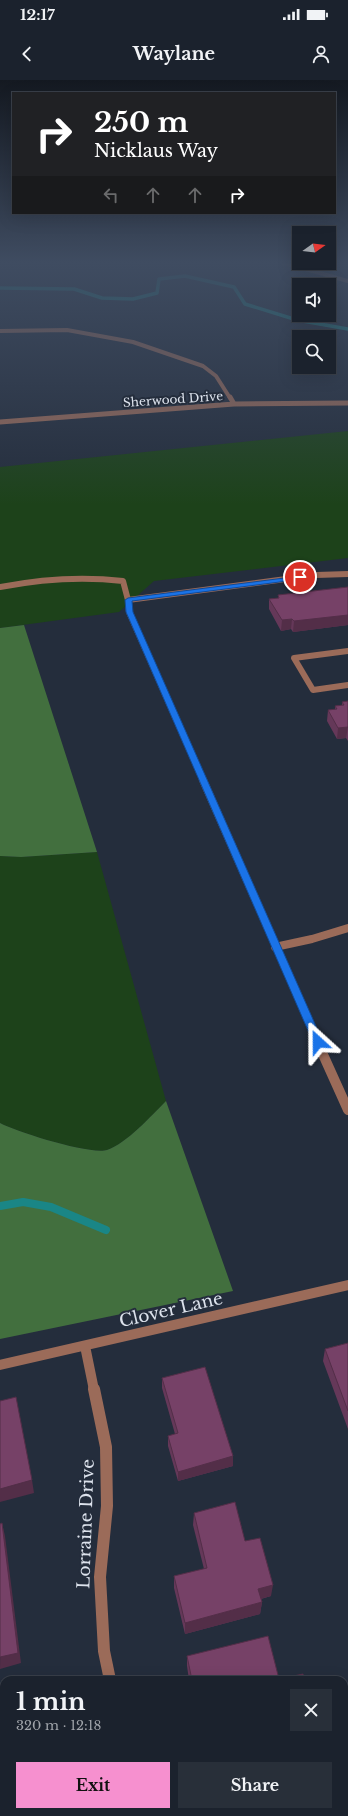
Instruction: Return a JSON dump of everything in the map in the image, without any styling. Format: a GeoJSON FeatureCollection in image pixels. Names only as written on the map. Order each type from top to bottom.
{"type":"FeatureCollection","features":[{"type":"Feature","properties":{"kind":"street"},"geometry":{"type":"LineString","coordinates":[[134,343],[162,350],[206,367],[218,378],[234,404]]}},
{"type":"Feature","properties":{"kind":"street","name":"Sherwood Drive"},"geometry":{"type":"LineString","coordinates":[[0,422],[234,404],[348,404]]}},
{"type":"Feature","properties":{"kind":"street"},"geometry":{"type":"LineString","coordinates":[[128,600],[316,575],[348,574]]}},
{"type":"Feature","properties":{"kind":"street"},"geometry":{"type":"LineString","coordinates":[[0,587],[49,578],[93,577],[123,580],[128,600],[129,612],[275,947],[348,1110]]}},
{"type":"Feature","properties":{"kind":"street"},"geometry":{"type":"LineString","coordinates":[[348,651],[294,658],[313,690],[348,685]]}},
{"type":"Feature","properties":{"kind":"street"},"geometry":{"type":"LineString","coordinates":[[275,947],[312,939],[348,928]]}},
{"type":"Feature","properties":{"kind":"street","name":"Clover Lane"},"geometry":{"type":"LineString","coordinates":[[0,1365],[348,1285]]}},
{"type":"Feature","properties":{"kind":"street","name":"Lorraine Drive"},"geometry":{"type":"LineString","coordinates":[[85,1346],[106,1447],[107,1506],[100,1577],[104,1651],[109,1676]]}},
{"type":"Feature","properties":{"kind":"green space"},"geometry":{"type":"Polygon","coordinates":[[[348,431],[348,558],[154,581],[119,612],[0,628],[0,467],[348,431]]]}},
{"type":"Feature","properties":{"kind":"green space"},"geometry":{"type":"Polygon","coordinates":[[[24,625],[97,852],[21,857],[0,856],[0,628],[24,625]]]}},
{"type":"Feature","properties":{"kind":"green space"},"geometry":{"type":"Polygon","coordinates":[[[97,852],[166,1101],[123,1142],[107,1150],[98,1151],[54,1142],[0,1123],[0,856],[21,857],[97,852]]]}},
{"type":"Feature","properties":{"kind":"green space"},"geometry":{"type":"Polygon","coordinates":[[[166,1101],[233,1291],[0,1339],[0,1123],[54,1142],[98,1151],[107,1150],[123,1142],[166,1101]]]}},
{"type":"Feature","properties":{"kind":"building"},"geometry":{"type":"Polygon","coordinates":[[[348,587],[348,615],[294,621],[292,619],[282,620],[269,599],[279,598],[278,595],[348,587]]]}},
{"type":"Feature","properties":{"kind":"building"},"geometry":{"type":"Polygon","coordinates":[[[348,701],[348,727],[338,728],[328,710],[337,709],[335,706],[344,705],[342,702],[348,701]]]}},
{"type":"Feature","properties":{"kind":"building"},"geometry":{"type":"Polygon","coordinates":[[[348,1343],[348,1411],[325,1349],[348,1343]]]}},
{"type":"Feature","properties":{"kind":"building"},"geometry":{"type":"Polygon","coordinates":[[[205,1367],[233,1456],[178,1472],[168,1436],[178,1433],[162,1378],[205,1367]]]}},
{"type":"Feature","properties":{"kind":"building"},"geometry":{"type":"Polygon","coordinates":[[[16,1397],[32,1480],[0,1489],[0,1401],[16,1397]]]}},
{"type":"Feature","properties":{"kind":"building"},"geometry":{"type":"Polygon","coordinates":[[[235,1502],[245,1541],[260,1538],[273,1585],[258,1589],[262,1602],[185,1623],[174,1576],[207,1568],[194,1513],[235,1502]]]}},
{"type":"Feature","properties":{"kind":"building"},"geometry":{"type":"Polygon","coordinates":[[[2,1523],[18,1653],[0,1657],[0,1524],[2,1523]]]}},
{"type":"Feature","properties":{"kind":"building"},"geometry":{"type":"Polygon","coordinates":[[[268,1636],[278,1676],[191,1676],[187,1656],[268,1636]]]}},
{"type":"Feature","properties":{"kind":"waterway"},"geometry":{"type":"LineString","coordinates":[[0,1206],[23,1202],[51,1207],[106,1230]]}},
{"type":"Feature","properties":{"kind":"route"},"geometry":{"type":"LineString","coordinates":[[300,577],[128,600],[129,612],[318,1042]]}}]}
